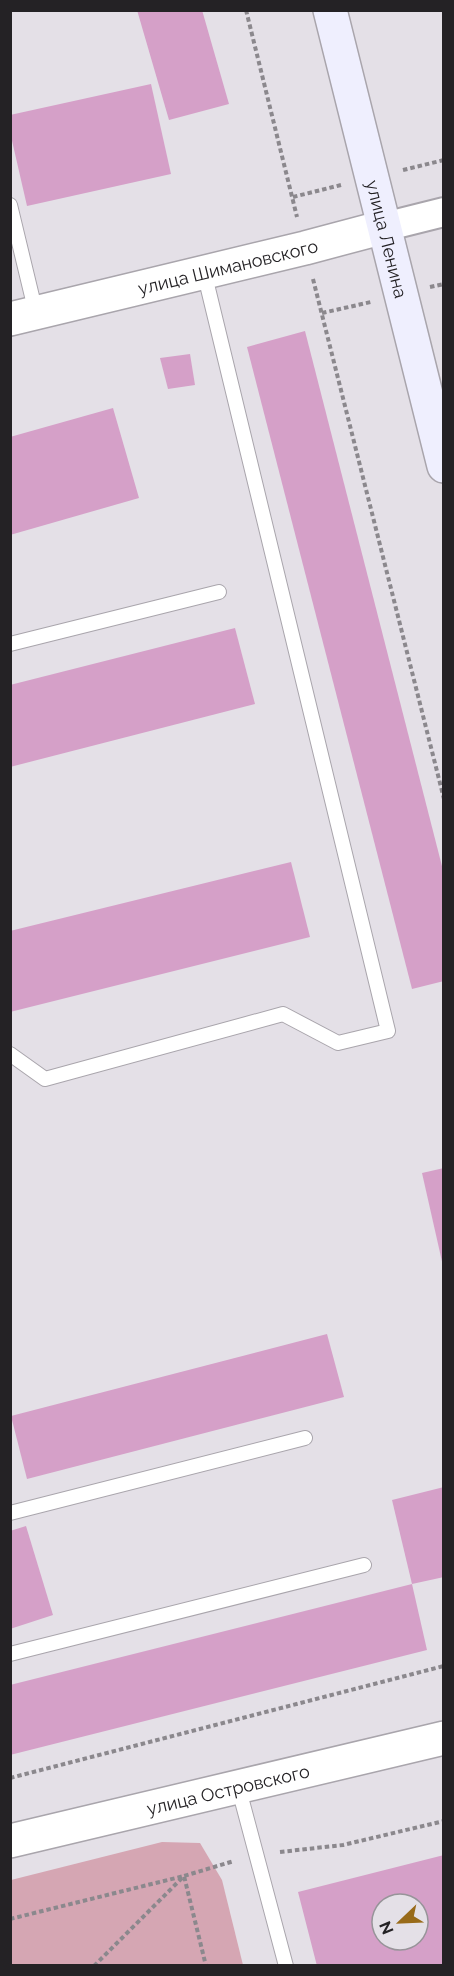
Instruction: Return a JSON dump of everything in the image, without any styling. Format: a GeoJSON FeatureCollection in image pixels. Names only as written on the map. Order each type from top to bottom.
{"type":"FeatureCollection","features":[{"type":"Feature","properties":{"kind":"main road","name":"улица Ленина"},"geometry":{"type":"LineString","coordinates":[[330,10],[444,466]]}},
{"type":"Feature","properties":{"kind":"street","name":"улица Шимановского"},"geometry":{"type":"LineString","coordinates":[[23,316],[444,212]]}},
{"type":"Feature","properties":{"kind":"street","name":"улица Островского"},"geometry":{"type":"LineString","coordinates":[[10,1841],[444,1738]]}},
{"type":"Feature","properties":{"kind":"lane"},"geometry":{"type":"LineString","coordinates":[[10,205],[23,316]]}},
{"type":"Feature","properties":{"kind":"lane"},"geometry":{"type":"LineString","coordinates":[[10,1054],[45,1078],[283,1014],[338,1043],[388,1031],[204,271]]}},
{"type":"Feature","properties":{"kind":"lane"},"geometry":{"type":"LineString","coordinates":[[10,644],[219,592]]}},
{"type":"Feature","properties":{"kind":"lane"},"geometry":{"type":"LineString","coordinates":[[10,1513],[305,1438]]}},
{"type":"Feature","properties":{"kind":"lane"},"geometry":{"type":"LineString","coordinates":[[10,1654],[364,1565]]}},
{"type":"Feature","properties":{"kind":"lane"},"geometry":{"type":"LineString","coordinates":[[238,1786],[285,1965]]}},
{"type":"Feature","properties":{"kind":"path"},"geometry":{"type":"LineString","coordinates":[[246,10],[444,799]]}},
{"type":"Feature","properties":{"kind":"path"},"geometry":{"type":"LineString","coordinates":[[10,1778],[444,1666]]}},
{"type":"Feature","properties":{"kind":"path"},"geometry":{"type":"LineString","coordinates":[[10,1919],[184,1876],[256,1855],[344,1845],[444,1821]]}},
{"type":"Feature","properties":{"kind":"path"},"geometry":{"type":"LineString","coordinates":[[94,1965],[184,1876]]}},
{"type":"Feature","properties":{"kind":"path"},"geometry":{"type":"LineString","coordinates":[[184,1876],[206,1965]]}},
{"type":"Feature","properties":{"kind":"shaded area"},"geometry":{"type":"Polygon","coordinates":[[[162,1842],[200,1843],[222,1880],[243,1965],[11,1965],[11,1880],[162,1842]]]}},
{"type":"Feature","properties":{"kind":"building"},"geometry":{"type":"Polygon","coordinates":[[[137,10],[202,10],[229,104],[169,120],[137,10]]]}},
{"type":"Feature","properties":{"kind":"building"},"geometry":{"type":"Polygon","coordinates":[[[151,84],[171,174],[27,206],[10,132],[10,115],[151,84]]]}},
{"type":"Feature","properties":{"kind":"building"},"geometry":{"type":"Polygon","coordinates":[[[305,331],[444,874],[444,981],[412,989],[247,347],[305,331]]]}},
{"type":"Feature","properties":{"kind":"building"},"geometry":{"type":"Polygon","coordinates":[[[190,354],[195,385],[168,389],[160,358],[190,354]]]}},
{"type":"Feature","properties":{"kind":"building"},"geometry":{"type":"Polygon","coordinates":[[[113,408],[139,498],[10,535],[10,437],[113,408]]]}},
{"type":"Feature","properties":{"kind":"building"},"geometry":{"type":"Polygon","coordinates":[[[235,628],[255,704],[10,767],[10,685],[235,628]]]}},
{"type":"Feature","properties":{"kind":"building"},"geometry":{"type":"Polygon","coordinates":[[[291,862],[310,937],[10,1012],[10,931],[291,862]]]}},
{"type":"Feature","properties":{"kind":"building"},"geometry":{"type":"Polygon","coordinates":[[[444,1168],[444,1266],[443,1266],[422,1173],[444,1168]]]}},
{"type":"Feature","properties":{"kind":"building"},"geometry":{"type":"Polygon","coordinates":[[[327,1334],[344,1397],[27,1479],[11,1416],[327,1334]]]}},
{"type":"Feature","properties":{"kind":"building"},"geometry":{"type":"Polygon","coordinates":[[[444,1487],[444,1577],[412,1584],[392,1500],[444,1487]]]}},
{"type":"Feature","properties":{"kind":"building"},"geometry":{"type":"Polygon","coordinates":[[[26,1526],[53,1615],[10,1629],[10,1531],[26,1526]]]}},
{"type":"Feature","properties":{"kind":"building"},"geometry":{"type":"Polygon","coordinates":[[[412,1584],[427,1650],[10,1755],[10,1685],[412,1584]]]}},
{"type":"Feature","properties":{"kind":"building"},"geometry":{"type":"Polygon","coordinates":[[[444,1855],[444,1966],[317,1966],[298,1892],[444,1855]]]}}]}
